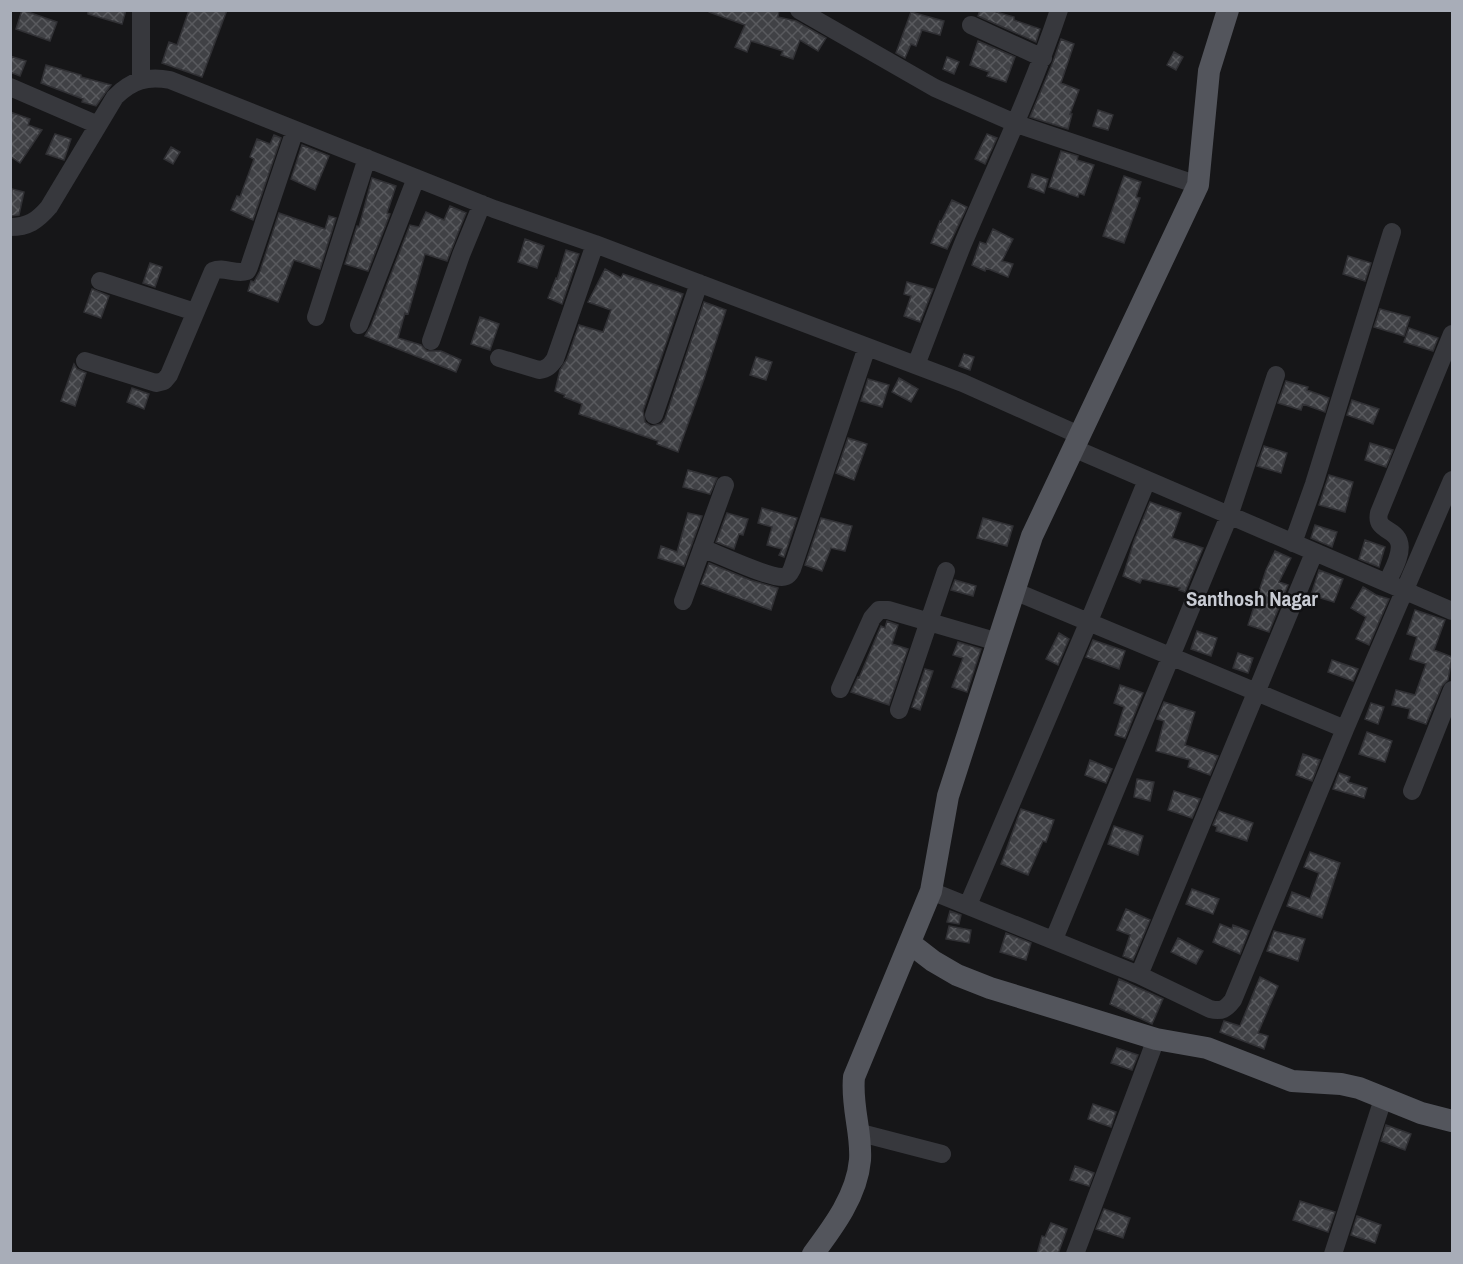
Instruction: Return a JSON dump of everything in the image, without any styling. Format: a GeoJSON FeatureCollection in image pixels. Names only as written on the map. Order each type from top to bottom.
{"type":"FeatureCollection","features":[{"type":"Feature","properties":{"kind":"main road"},"geometry":{"type":"LineString","coordinates":[[813,1254],[831,1231],[853,1191],[860,1159],[852,1094],[854,1077],[935,892],[948,796],[1032,537],[1198,185],[1209,72],[1228,10]]}},
{"type":"Feature","properties":{"kind":"main road"},"geometry":{"type":"LineString","coordinates":[[911,944],[933,961],[957,975],[990,988],[1156,1039],[1207,1048],[1292,1081],[1341,1084],[1359,1088],[1421,1113],[1452,1121]]}},
{"type":"Feature","properties":{"kind":"street"},"geometry":{"type":"LineString","coordinates":[[141,10],[141,80]]}},
{"type":"Feature","properties":{"kind":"street"},"geometry":{"type":"LineString","coordinates":[[799,10],[935,88],[1017,124],[1198,185]]}},
{"type":"Feature","properties":{"kind":"street"},"geometry":{"type":"LineString","coordinates":[[916,365],[962,246],[1017,124],[1059,10]]}},
{"type":"Feature","properties":{"kind":"street"},"geometry":{"type":"LineString","coordinates":[[971,26],[1043,58]]}},
{"type":"Feature","properties":{"kind":"street"},"geometry":{"type":"LineString","coordinates":[[10,227],[24,227],[38,220],[115,97],[126,86],[141,80],[157,78],[170,80],[482,204],[595,244],[963,383],[1147,480],[1452,611]]}},
{"type":"Feature","properties":{"kind":"street"},"geometry":{"type":"LineString","coordinates":[[10,87],[98,125]]}},
{"type":"Feature","properties":{"kind":"street"},"geometry":{"type":"LineString","coordinates":[[85,361],[156,382],[164,381],[169,375],[213,271],[218,269],[247,272],[295,130]]}},
{"type":"Feature","properties":{"kind":"street"},"geometry":{"type":"LineString","coordinates":[[316,317],[367,158]]}},
{"type":"Feature","properties":{"kind":"street"},"geometry":{"type":"LineString","coordinates":[[359,325],[416,178]]}},
{"type":"Feature","properties":{"kind":"street"},"geometry":{"type":"LineString","coordinates":[[431,341],[461,255],[482,204]]}},
{"type":"Feature","properties":{"kind":"street"},"geometry":{"type":"LineString","coordinates":[[1293,543],[1314,484],[1392,232]]}},
{"type":"Feature","properties":{"kind":"street"},"geometry":{"type":"LineString","coordinates":[[499,357],[539,370],[550,366],[555,359],[595,244]]}},
{"type":"Feature","properties":{"kind":"street"},"geometry":{"type":"LineString","coordinates":[[100,281],[195,312]]}},
{"type":"Feature","properties":{"kind":"street"},"geometry":{"type":"LineString","coordinates":[[654,415],[699,283]]}},
{"type":"Feature","properties":{"kind":"street"},"geometry":{"type":"LineString","coordinates":[[1386,584],[1400,551],[1400,543],[1379,523],[1379,513],[1452,334]]}},
{"type":"Feature","properties":{"kind":"street"},"geometry":{"type":"LineString","coordinates":[[702,548],[770,574],[784,577],[788,575],[867,347]]}},
{"type":"Feature","properties":{"kind":"street"},"geometry":{"type":"LineString","coordinates":[[1054,939],[1229,516],[1276,375]]}},
{"type":"Feature","properties":{"kind":"street"},"geometry":{"type":"LineString","coordinates":[[962,903],[1089,621],[1147,480]]}},
{"type":"Feature","properties":{"kind":"street"},"geometry":{"type":"LineString","coordinates":[[935,892],[1139,975],[1210,1009],[1219,1011],[1227,1008],[1233,1000],[1452,480]]}},
{"type":"Feature","properties":{"kind":"street"},"geometry":{"type":"LineString","coordinates":[[683,601],[725,485]]}},
{"type":"Feature","properties":{"kind":"street"},"geometry":{"type":"LineString","coordinates":[[1139,975],[1314,553]]}},
{"type":"Feature","properties":{"kind":"street"},"geometry":{"type":"LineString","coordinates":[[899,710],[946,571]]}},
{"type":"Feature","properties":{"kind":"street"},"geometry":{"type":"LineString","coordinates":[[1014,591],[1346,729]]}},
{"type":"Feature","properties":{"kind":"street"},"geometry":{"type":"LineString","coordinates":[[840,689],[872,618],[879,610],[888,610],[998,642]]}},
{"type":"Feature","properties":{"kind":"street"},"geometry":{"type":"LineString","coordinates":[[1412,791],[1452,690]]}},
{"type":"Feature","properties":{"kind":"street"},"geometry":{"type":"LineString","coordinates":[[1075,1254],[1156,1039]]}},
{"type":"Feature","properties":{"kind":"street"},"geometry":{"type":"LineString","coordinates":[[1334,1254],[1383,1099]]}},
{"type":"Feature","properties":{"kind":"street"},"geometry":{"type":"LineString","coordinates":[[857,1132],[942,1154]]}},
{"type":"Feature","properties":{"kind":"building"},"geometry":{"type":"Polygon","coordinates":[[[22,10],[57,22],[50,41],[16,29],[22,10]]]}},
{"type":"Feature","properties":{"kind":"building"},"geometry":{"type":"Polygon","coordinates":[[[88,10],[126,10],[122,24],[88,14],[88,10]]]}},
{"type":"Feature","properties":{"kind":"building"},"geometry":{"type":"Polygon","coordinates":[[[189,10],[227,10],[202,77],[162,63],[169,42],[177,45],[189,10]]]}},
{"type":"Feature","properties":{"kind":"building"},"geometry":{"type":"Polygon","coordinates":[[[709,10],[779,10],[778,17],[796,21],[826,38],[818,51],[800,40],[793,59],[781,55],[783,51],[751,41],[747,52],[735,47],[745,25],[709,12],[709,10]]]}},
{"type":"Feature","properties":{"kind":"building"},"geometry":{"type":"Polygon","coordinates":[[[980,10],[989,10],[1014,17],[1014,20],[1040,29],[1036,42],[978,16],[980,10]]]}},
{"type":"Feature","properties":{"kind":"building"},"geometry":{"type":"Polygon","coordinates":[[[911,12],[944,21],[940,35],[922,30],[916,46],[911,44],[905,58],[896,53],[911,12]]]}},
{"type":"Feature","properties":{"kind":"building"},"geometry":{"type":"Polygon","coordinates":[[[1061,39],[1074,44],[1061,83],[1079,90],[1070,114],[1072,114],[1068,129],[1030,117],[1061,39]]]}},
{"type":"Feature","properties":{"kind":"building"},"geometry":{"type":"Polygon","coordinates":[[[978,41],[1015,57],[1006,82],[987,76],[989,72],[970,65],[978,41]]]}},
{"type":"Feature","properties":{"kind":"building"},"geometry":{"type":"Polygon","coordinates":[[[1174,52],[1183,57],[1176,70],[1167,65],[1174,52]]]}},
{"type":"Feature","properties":{"kind":"building"},"geometry":{"type":"Polygon","coordinates":[[[10,56],[26,61],[20,76],[10,72],[10,56]]]}},
{"type":"Feature","properties":{"kind":"building"},"geometry":{"type":"Polygon","coordinates":[[[947,57],[959,62],[954,74],[943,69],[947,57]]]}},
{"type":"Feature","properties":{"kind":"building"},"geometry":{"type":"Polygon","coordinates":[[[46,65],[111,85],[96,106],[82,102],[83,99],[41,83],[46,65]]]}},
{"type":"Feature","properties":{"kind":"building"},"geometry":{"type":"Polygon","coordinates":[[[1098,110],[1113,115],[1108,130],[1093,126],[1098,110]]]}},
{"type":"Feature","properties":{"kind":"building"},"geometry":{"type":"Polygon","coordinates":[[[10,112],[30,119],[28,125],[42,130],[20,163],[10,156],[10,112]]]}},
{"type":"Feature","properties":{"kind":"building"},"geometry":{"type":"Polygon","coordinates":[[[55,134],[71,139],[64,160],[46,154],[55,134]]]}},
{"type":"Feature","properties":{"kind":"building"},"geometry":{"type":"Polygon","coordinates":[[[987,134],[997,138],[985,164],[975,159],[987,134]]]}},
{"type":"Feature","properties":{"kind":"building"},"geometry":{"type":"Polygon","coordinates":[[[274,135],[281,138],[253,220],[231,210],[237,196],[240,197],[254,159],[250,157],[257,139],[270,144],[274,135]]]}},
{"type":"Feature","properties":{"kind":"building"},"geometry":{"type":"Polygon","coordinates":[[[302,145],[329,156],[315,190],[291,179],[302,145]]]}},
{"type":"Feature","properties":{"kind":"building"},"geometry":{"type":"Polygon","coordinates":[[[171,147],[180,152],[173,164],[164,159],[171,147]]]}},
{"type":"Feature","properties":{"kind":"building"},"geometry":{"type":"Polygon","coordinates":[[[1061,151],[1078,156],[1077,160],[1094,165],[1084,195],[1079,193],[1078,197],[1049,187],[1061,151]]]}},
{"type":"Feature","properties":{"kind":"building"},"geometry":{"type":"Polygon","coordinates":[[[1032,174],[1048,179],[1044,193],[1028,187],[1032,174]]]}},
{"type":"Feature","properties":{"kind":"building"},"geometry":{"type":"Polygon","coordinates":[[[1124,176],[1141,182],[1136,197],[1140,198],[1124,243],[1103,236],[1124,176]]]}},
{"type":"Feature","properties":{"kind":"building"},"geometry":{"type":"Polygon","coordinates":[[[372,178],[396,186],[387,213],[390,214],[368,271],[345,264],[357,226],[359,227],[372,178]]]}},
{"type":"Feature","properties":{"kind":"building"},"geometry":{"type":"Polygon","coordinates":[[[12,189],[24,192],[19,215],[10,216],[12,189]]]}},
{"type":"Feature","properties":{"kind":"building"},"geometry":{"type":"Polygon","coordinates":[[[952,200],[967,207],[947,249],[931,243],[952,200]]]}},
{"type":"Feature","properties":{"kind":"building"},"geometry":{"type":"Polygon","coordinates":[[[450,206],[466,213],[447,261],[425,254],[408,314],[405,313],[398,338],[421,345],[427,351],[441,351],[461,360],[456,372],[365,336],[371,326],[410,225],[419,227],[426,212],[444,220],[450,206]]]}},
{"type":"Feature","properties":{"kind":"building"},"geometry":{"type":"Polygon","coordinates":[[[279,213],[325,229],[329,216],[336,218],[320,269],[294,260],[278,302],[248,291],[251,281],[254,282],[260,271],[279,213]]]}},
{"type":"Feature","properties":{"kind":"building"},"geometry":{"type":"Polygon","coordinates":[[[993,229],[1013,239],[1002,261],[1013,264],[1008,277],[972,265],[980,242],[986,244],[993,229]]]}},
{"type":"Feature","properties":{"kind":"building"},"geometry":{"type":"Polygon","coordinates":[[[525,239],[544,246],[537,268],[518,262],[525,239]]]}},
{"type":"Feature","properties":{"kind":"building"},"geometry":{"type":"Polygon","coordinates":[[[566,250],[579,254],[562,304],[548,298],[566,250]]]}},
{"type":"Feature","properties":{"kind":"building"},"geometry":{"type":"Polygon","coordinates":[[[1348,256],[1371,263],[1365,281],[1343,274],[1348,256]]]}},
{"type":"Feature","properties":{"kind":"building"},"geometry":{"type":"Polygon","coordinates":[[[150,263],[162,267],[155,287],[143,283],[150,263]]]}},
{"type":"Feature","properties":{"kind":"building"},"geometry":{"type":"Polygon","coordinates":[[[605,269],[621,278],[623,274],[683,294],[643,411],[645,422],[651,426],[661,424],[665,419],[704,302],[726,310],[678,452],[657,444],[658,441],[579,414],[582,404],[555,391],[560,370],[567,359],[579,325],[603,332],[611,310],[588,302],[605,269]]]}},
{"type":"Feature","properties":{"kind":"building"},"geometry":{"type":"Polygon","coordinates":[[[907,282],[933,289],[920,322],[904,316],[911,296],[904,294],[907,282]]]}},
{"type":"Feature","properties":{"kind":"building"},"geometry":{"type":"Polygon","coordinates":[[[92,289],[109,296],[101,318],[84,312],[92,289]]]}},
{"type":"Feature","properties":{"kind":"building"},"geometry":{"type":"Polygon","coordinates":[[[1380,309],[1410,317],[1404,336],[1374,327],[1380,309]]]}},
{"type":"Feature","properties":{"kind":"building"},"geometry":{"type":"Polygon","coordinates":[[[480,317],[499,324],[490,350],[471,344],[480,317]]]}},
{"type":"Feature","properties":{"kind":"building"},"geometry":{"type":"Polygon","coordinates":[[[1409,328],[1438,338],[1433,351],[1404,342],[1409,328]]]}},
{"type":"Feature","properties":{"kind":"building"},"geometry":{"type":"Polygon","coordinates":[[[964,354],[974,357],[970,370],[959,366],[964,354]]]}},
{"type":"Feature","properties":{"kind":"building"},"geometry":{"type":"Polygon","coordinates":[[[756,357],[772,362],[766,380],[750,375],[756,357]]]}},
{"type":"Feature","properties":{"kind":"building"},"geometry":{"type":"Polygon","coordinates":[[[74,364],[77,369],[86,373],[75,406],[61,401],[74,364]]]}},
{"type":"Feature","properties":{"kind":"building"},"geometry":{"type":"Polygon","coordinates":[[[899,378],[918,389],[911,402],[892,392],[899,378]]]}},
{"type":"Feature","properties":{"kind":"building"},"geometry":{"type":"Polygon","coordinates":[[[868,379],[889,385],[882,407],[861,401],[868,379]]]}},
{"type":"Feature","properties":{"kind":"building"},"geometry":{"type":"Polygon","coordinates":[[[1286,381],[1308,387],[1307,390],[1329,398],[1325,412],[1303,404],[1301,410],[1278,403],[1286,381]]]}},
{"type":"Feature","properties":{"kind":"building"},"geometry":{"type":"Polygon","coordinates":[[[132,388],[149,394],[144,409],[127,402],[132,388]]]}},
{"type":"Feature","properties":{"kind":"building"},"geometry":{"type":"Polygon","coordinates":[[[1352,400],[1379,409],[1373,424],[1347,415],[1352,400]]]}},
{"type":"Feature","properties":{"kind":"building"},"geometry":{"type":"Polygon","coordinates":[[[848,438],[867,444],[854,480],[836,473],[848,438]]]}},
{"type":"Feature","properties":{"kind":"building"},"geometry":{"type":"Polygon","coordinates":[[[1370,443],[1393,450],[1386,467],[1365,460],[1370,443]]]}},
{"type":"Feature","properties":{"kind":"building"},"geometry":{"type":"Polygon","coordinates":[[[1264,446],[1287,453],[1281,473],[1257,466],[1264,446]]]}},
{"type":"Feature","properties":{"kind":"building"},"geometry":{"type":"Polygon","coordinates":[[[688,470],[717,478],[710,494],[683,487],[688,470]]]}},
{"type":"Feature","properties":{"kind":"building"},"geometry":{"type":"Polygon","coordinates":[[[1329,475],[1353,482],[1345,512],[1319,505],[1329,475]]]}},
{"type":"Feature","properties":{"kind":"building"},"geometry":{"type":"Polygon","coordinates":[[[1150,502],[1181,513],[1172,538],[1203,548],[1185,592],[1179,590],[1180,588],[1142,579],[1140,583],[1123,576],[1150,502]]]}},
{"type":"Feature","properties":{"kind":"building"},"geometry":{"type":"Polygon","coordinates":[[[762,508],[797,518],[784,557],[779,555],[782,549],[767,545],[772,527],[758,523],[762,508]]]}},
{"type":"Feature","properties":{"kind":"building"},"geometry":{"type":"Polygon","coordinates":[[[688,513],[702,516],[684,566],[658,558],[661,546],[677,552],[688,513]]]}},
{"type":"Feature","properties":{"kind":"building"},"geometry":{"type":"Polygon","coordinates":[[[727,513],[748,519],[743,535],[739,534],[734,549],[716,542],[727,513]]]}},
{"type":"Feature","properties":{"kind":"building"},"geometry":{"type":"Polygon","coordinates":[[[821,518],[852,526],[845,551],[831,548],[822,571],[805,565],[821,518]]]}},
{"type":"Feature","properties":{"kind":"building"},"geometry":{"type":"Polygon","coordinates":[[[983,518],[1013,526],[1007,546],[977,538],[983,518]]]}},
{"type":"Feature","properties":{"kind":"building"},"geometry":{"type":"Polygon","coordinates":[[[1315,525],[1337,532],[1332,547],[1311,538],[1315,525]]]}},
{"type":"Feature","properties":{"kind":"building"},"geometry":{"type":"Polygon","coordinates":[[[1365,540],[1385,547],[1379,567],[1359,559],[1365,540]]]}},
{"type":"Feature","properties":{"kind":"building"},"geometry":{"type":"Polygon","coordinates":[[[1275,551],[1291,558],[1279,582],[1288,585],[1269,632],[1248,625],[1266,570],[1275,551]]]}},
{"type":"Feature","properties":{"kind":"building"},"geometry":{"type":"Polygon","coordinates":[[[709,563],[750,580],[778,588],[771,610],[701,584],[709,563]]]}},
{"type":"Feature","properties":{"kind":"building"},"geometry":{"type":"Polygon","coordinates":[[[1319,570],[1343,579],[1334,602],[1311,595],[1319,570]]]}},
{"type":"Feature","properties":{"kind":"building"},"geometry":{"type":"Polygon","coordinates":[[[955,580],[976,586],[973,596],[951,590],[955,580]]]}},
{"type":"Feature","properties":{"kind":"building"},"geometry":{"type":"Polygon","coordinates":[[[1363,587],[1376,595],[1389,599],[1369,645],[1356,639],[1366,617],[1351,608],[1363,587]]]}},
{"type":"Feature","properties":{"kind":"building"},"geometry":{"type":"Polygon","coordinates":[[[1415,610],[1445,620],[1434,650],[1452,657],[1448,680],[1442,686],[1426,724],[1408,718],[1410,709],[1392,705],[1396,690],[1415,695],[1426,664],[1410,659],[1417,637],[1407,634],[1415,610]]]}},
{"type":"Feature","properties":{"kind":"building"},"geometry":{"type":"Polygon","coordinates":[[[887,621],[898,625],[892,644],[908,649],[889,705],[851,692],[881,626],[885,628],[887,621]]]}},
{"type":"Feature","properties":{"kind":"building"},"geometry":{"type":"Polygon","coordinates":[[[1197,631],[1217,638],[1211,656],[1191,649],[1197,631]]]}},
{"type":"Feature","properties":{"kind":"building"},"geometry":{"type":"Polygon","coordinates":[[[1059,633],[1069,639],[1058,665],[1046,659],[1059,633]]]}},
{"type":"Feature","properties":{"kind":"building"},"geometry":{"type":"Polygon","coordinates":[[[1093,640],[1125,651],[1119,669],[1086,657],[1093,640]]]}},
{"type":"Feature","properties":{"kind":"building"},"geometry":{"type":"Polygon","coordinates":[[[958,642],[981,649],[967,692],[952,687],[963,658],[953,655],[958,642]]]}},
{"type":"Feature","properties":{"kind":"building"},"geometry":{"type":"Polygon","coordinates":[[[1238,653],[1253,658],[1248,673],[1233,668],[1238,653]]]}},
{"type":"Feature","properties":{"kind":"building"},"geometry":{"type":"Polygon","coordinates":[[[1332,660],[1358,669],[1353,681],[1328,672],[1332,660]]]}},
{"type":"Feature","properties":{"kind":"building"},"geometry":{"type":"Polygon","coordinates":[[[925,669],[933,671],[920,710],[912,707],[925,669]]]}},
{"type":"Feature","properties":{"kind":"building"},"geometry":{"type":"Polygon","coordinates":[[[1120,685],[1143,693],[1125,738],[1115,735],[1124,707],[1114,703],[1120,685]]]}},
{"type":"Feature","properties":{"kind":"building"},"geometry":{"type":"Polygon","coordinates":[[[1164,702],[1195,712],[1185,745],[1218,756],[1210,775],[1188,767],[1190,760],[1156,751],[1164,721],[1157,719],[1164,702]]]}},
{"type":"Feature","properties":{"kind":"building"},"geometry":{"type":"Polygon","coordinates":[[[1371,703],[1384,707],[1378,724],[1365,719],[1371,703]]]}},
{"type":"Feature","properties":{"kind":"building"},"geometry":{"type":"Polygon","coordinates":[[[1367,732],[1392,741],[1385,762],[1359,754],[1367,732]]]}},
{"type":"Feature","properties":{"kind":"building"},"geometry":{"type":"Polygon","coordinates":[[[1303,754],[1320,760],[1312,781],[1296,775],[1303,754]]]}},
{"type":"Feature","properties":{"kind":"building"},"geometry":{"type":"Polygon","coordinates":[[[1090,760],[1112,769],[1106,783],[1085,775],[1090,760]]]}},
{"type":"Feature","properties":{"kind":"building"},"geometry":{"type":"Polygon","coordinates":[[[1339,773],[1350,777],[1348,782],[1367,788],[1364,798],[1333,789],[1339,773]]]}},
{"type":"Feature","properties":{"kind":"building"},"geometry":{"type":"Polygon","coordinates":[[[1137,779],[1154,782],[1150,801],[1134,797],[1137,779]]]}},
{"type":"Feature","properties":{"kind":"building"},"geometry":{"type":"Polygon","coordinates":[[[1174,791],[1200,799],[1192,818],[1168,810],[1174,791]]]}},
{"type":"Feature","properties":{"kind":"building"},"geometry":{"type":"Polygon","coordinates":[[[1021,809],[1054,820],[1046,842],[1043,841],[1028,875],[1001,864],[1021,809]]]}},
{"type":"Feature","properties":{"kind":"building"},"geometry":{"type":"Polygon","coordinates":[[[1219,811],[1253,823],[1247,841],[1216,831],[1217,827],[1213,825],[1219,811]]]}},
{"type":"Feature","properties":{"kind":"building"},"geometry":{"type":"Polygon","coordinates":[[[1114,826],[1143,836],[1138,855],[1108,844],[1114,826]]]}},
{"type":"Feature","properties":{"kind":"building"},"geometry":{"type":"Polygon","coordinates":[[[1310,852],[1340,863],[1322,918],[1287,906],[1292,892],[1310,899],[1319,873],[1304,867],[1310,852]]]}},
{"type":"Feature","properties":{"kind":"building"},"geometry":{"type":"Polygon","coordinates":[[[1192,889],[1219,899],[1213,914],[1186,904],[1192,889]]]}},
{"type":"Feature","properties":{"kind":"building"},"geometry":{"type":"Polygon","coordinates":[[[1126,909],[1150,920],[1133,960],[1123,956],[1130,935],[1117,930],[1126,909]]]}},
{"type":"Feature","properties":{"kind":"building"},"geometry":{"type":"Polygon","coordinates":[[[950,911],[961,915],[959,924],[947,922],[950,911]]]}},
{"type":"Feature","properties":{"kind":"building"},"geometry":{"type":"Polygon","coordinates":[[[1220,924],[1232,929],[1233,925],[1249,931],[1240,954],[1213,942],[1220,924]]]}},
{"type":"Feature","properties":{"kind":"building"},"geometry":{"type":"Polygon","coordinates":[[[949,926],[971,930],[969,943],[946,939],[949,926]]]}},
{"type":"Feature","properties":{"kind":"building"},"geometry":{"type":"Polygon","coordinates":[[[1274,931],[1305,939],[1298,961],[1267,951],[1274,931]]]}},
{"type":"Feature","properties":{"kind":"building"},"geometry":{"type":"Polygon","coordinates":[[[1006,933],[1031,943],[1026,960],[1000,952],[1006,933]]]}},
{"type":"Feature","properties":{"kind":"building"},"geometry":{"type":"Polygon","coordinates":[[[1178,938],[1203,951],[1196,964],[1171,952],[1178,938]]]}},
{"type":"Feature","properties":{"kind":"building"},"geometry":{"type":"Polygon","coordinates":[[[1260,977],[1278,986],[1258,1033],[1268,1036],[1264,1049],[1220,1032],[1224,1021],[1240,1026],[1260,977]]]}},
{"type":"Feature","properties":{"kind":"building"},"geometry":{"type":"Polygon","coordinates":[[[1119,979],[1163,999],[1152,1024],[1110,1004],[1119,979]]]}},
{"type":"Feature","properties":{"kind":"building"},"geometry":{"type":"Polygon","coordinates":[[[1117,1048],[1138,1055],[1132,1070],[1111,1063],[1117,1048]]]}},
{"type":"Feature","properties":{"kind":"building"},"geometry":{"type":"Polygon","coordinates":[[[1093,1104],[1116,1112],[1111,1127],[1088,1119],[1093,1104]]]}},
{"type":"Feature","properties":{"kind":"building"},"geometry":{"type":"Polygon","coordinates":[[[1386,1125],[1411,1134],[1405,1150],[1381,1141],[1386,1125]]]}},
{"type":"Feature","properties":{"kind":"building"},"geometry":{"type":"Polygon","coordinates":[[[1075,1166],[1094,1173],[1089,1186],[1070,1180],[1075,1166]]]}},
{"type":"Feature","properties":{"kind":"building"},"geometry":{"type":"Polygon","coordinates":[[[1300,1201],[1335,1212],[1328,1232],[1293,1220],[1300,1201]]]}},
{"type":"Feature","properties":{"kind":"building"},"geometry":{"type":"Polygon","coordinates":[[[1104,1209],[1130,1218],[1123,1238],[1096,1229],[1104,1209]]]}},
{"type":"Feature","properties":{"kind":"building"},"geometry":{"type":"Polygon","coordinates":[[[1357,1216],[1381,1225],[1375,1243],[1351,1235],[1357,1216]]]}},
{"type":"Feature","properties":{"kind":"building"},"geometry":{"type":"Polygon","coordinates":[[[1051,1223],[1067,1229],[1058,1254],[1037,1254],[1042,1236],[1045,1237],[1051,1223]]]}},
{"type":"Feature","properties":{"kind":"district","name":"Santhosh Nagar"},"geometry":{"type":"Point","coordinates":[1252,599]}}]}
